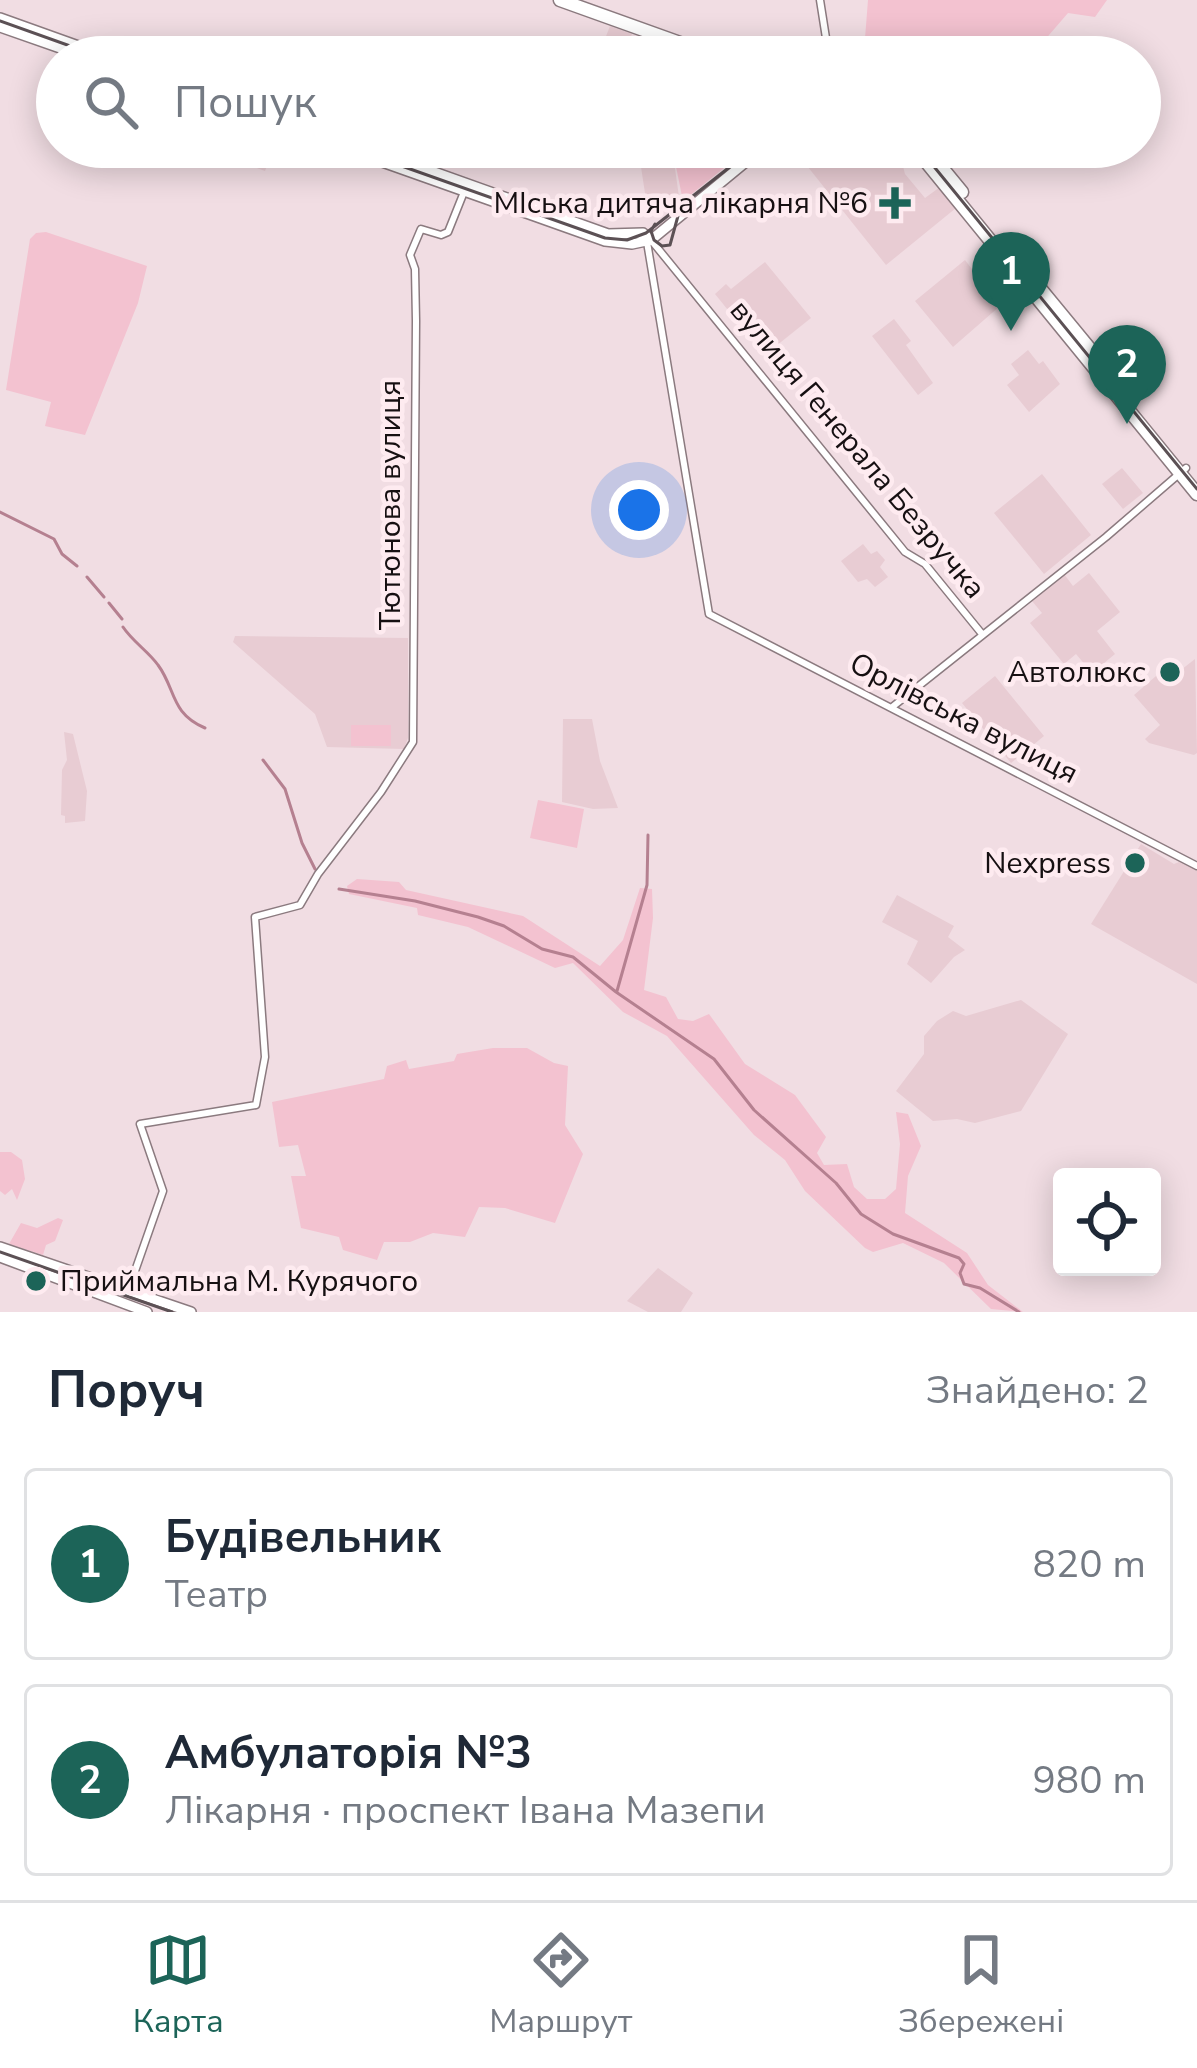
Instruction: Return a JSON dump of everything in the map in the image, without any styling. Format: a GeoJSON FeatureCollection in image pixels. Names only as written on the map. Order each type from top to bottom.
{"type":"FeatureCollection","features":[{"type":"Feature","properties":{"kind":"highway"},"geometry":{"type":"LineString","coordinates":[[560,0],[660,36]]}},
{"type":"Feature","properties":{"kind":"highway"},"geometry":{"type":"LineString","coordinates":[[931,168],[1197,482]]}},
{"type":"Feature","properties":{"kind":"highway"},"geometry":{"type":"LineString","coordinates":[[942,168],[1197,494]]}},
{"type":"Feature","properties":{"kind":"main road"},"geometry":{"type":"LineString","coordinates":[[0,23],[36,37]]}},
{"type":"Feature","properties":{"kind":"main road"},"geometry":{"type":"LineString","coordinates":[[0,23],[42,36]]}},
{"type":"Feature","properties":{"kind":"main road"},"geometry":{"type":"LineString","coordinates":[[399,168],[605,241],[649,240],[738,168]]}},
{"type":"Feature","properties":{"kind":"main road"},"geometry":{"type":"LineString","coordinates":[[423,168],[608,234],[643,232],[649,240]]}},
{"type":"Feature","properties":{"kind":"main road"},"geometry":{"type":"LineString","coordinates":[[0,1247],[191,1312]]}},
{"type":"Feature","properties":{"kind":"main road"},"geometry":{"type":"LineString","coordinates":[[0,1257],[147,1312]]}},
{"type":"Feature","properties":{"kind":"street"},"geometry":{"type":"LineString","coordinates":[[820,0],[826,36]]}},
{"type":"Feature","properties":{"kind":"street","name":"Тютюнова вулиця"},"geometry":{"type":"LineString","coordinates":[[127,1292],[163,1191],[140,1124],[256,1105],[266,1057],[255,917],[300,905],[413,742],[415,269],[410,255],[421,229],[441,235],[448,232],[464,191]]}},
{"type":"Feature","properties":{"kind":"street","name":"Орлівська вулиця"},"geometry":{"type":"LineString","coordinates":[[649,240],[709,614],[1197,866]]}},
{"type":"Feature","properties":{"kind":"street","name":"вулиця Генерала Безручка"},"geometry":{"type":"LineString","coordinates":[[649,240],[904,552],[925,565],[982,634]]}},
{"type":"Feature","properties":{"kind":"street"},"geometry":{"type":"LineString","coordinates":[[891,708],[1183,471]]}},
{"type":"Feature","properties":{"kind":"shaded area"},"geometry":{"type":"Polygon","coordinates":[[[868,0],[1107,0],[1095,17],[1068,13],[1048,36],[865,36],[868,0]]]}},
{"type":"Feature","properties":{"kind":"shaded area"},"geometry":{"type":"Polygon","coordinates":[[[610,26],[632,34],[631,36],[606,36],[610,26]]]}},
{"type":"Feature","properties":{"kind":"shaded area"},"geometry":{"type":"Polygon","coordinates":[[[641,168],[675,168],[679,197],[660,215],[645,193],[641,168]]]}},
{"type":"Feature","properties":{"kind":"shaded area"},"geometry":{"type":"Polygon","coordinates":[[[676,168],[724,168],[683,201],[676,168]]]}},
{"type":"Feature","properties":{"kind":"shaded area","name":"МІська дитяча лікарня №6"},"geometry":{"type":"Polygon","coordinates":[[[809,168],[903,168],[925,198],[940,187],[956,208],[886,265],[809,168]]]}},
{"type":"Feature","properties":{"kind":"shaded area"},"geometry":{"type":"Polygon","coordinates":[[[46,232],[147,266],[138,303],[85,435],[45,426],[51,402],[6,390],[30,239],[46,232]]]}},
{"type":"Feature","properties":{"kind":"shaded area"},"geometry":{"type":"Polygon","coordinates":[[[965,260],[1000,306],[953,347],[915,301],[965,260]]]}},
{"type":"Feature","properties":{"kind":"shaded area"},"geometry":{"type":"Polygon","coordinates":[[[765,262],[811,318],[776,346],[760,327],[749,336],[715,294],[726,284],[731,289],[765,262]]]}},
{"type":"Feature","properties":{"kind":"shaded area"},"geometry":{"type":"Polygon","coordinates":[[[894,319],[933,383],[918,395],[872,336],[894,319]]]}},
{"type":"Feature","properties":{"kind":"shaded area"},"geometry":{"type":"Polygon","coordinates":[[[1028,350],[1060,384],[1029,412],[1007,385],[1019,375],[1011,364],[1028,350]]]}},
{"type":"Feature","properties":{"kind":"shaded area"},"geometry":{"type":"Polygon","coordinates":[[[1122,468],[1143,493],[1123,509],[1102,484],[1122,468]]]}},
{"type":"Feature","properties":{"kind":"shaded area"},"geometry":{"type":"Polygon","coordinates":[[[1042,474],[1091,535],[1044,574],[994,513],[1042,474]]]}},
{"type":"Feature","properties":{"kind":"shaded area"},"geometry":{"type":"Polygon","coordinates":[[[863,544],[885,560],[880,567],[888,577],[875,587],[867,579],[858,582],[841,561],[863,544]]]}},
{"type":"Feature","properties":{"kind":"shaded area"},"geometry":{"type":"Polygon","coordinates":[[[1089,573],[1120,612],[1097,631],[1115,654],[1092,673],[1076,654],[1064,664],[1030,623],[1042,613],[1032,601],[1064,574],[1073,586],[1089,573]]]}},
{"type":"Feature","properties":{"kind":"shaded area"},"geometry":{"type":"Polygon","coordinates":[[[235,636],[408,638],[408,738],[404,749],[327,747],[315,714],[233,642],[235,636]]]}},
{"type":"Feature","properties":{"kind":"shaded area"},"geometry":{"type":"Polygon","coordinates":[[[1195,659],[1194,755],[1145,739],[1160,725],[1134,695],[1170,664],[1177,673],[1195,659]]]}},
{"type":"Feature","properties":{"kind":"shaded area"},"geometry":{"type":"Polygon","coordinates":[[[995,676],[1044,736],[1011,763],[962,703],[995,676]]]}},
{"type":"Feature","properties":{"kind":"shaded area"},"geometry":{"type":"Polygon","coordinates":[[[563,719],[592,719],[600,761],[618,808],[593,809],[562,802],[563,719]]]}},
{"type":"Feature","properties":{"kind":"shaded area"},"geometry":{"type":"Polygon","coordinates":[[[351,725],[391,725],[391,746],[351,746],[351,725]]]}},
{"type":"Feature","properties":{"kind":"shaded area"},"geometry":{"type":"Polygon","coordinates":[[[64,732],[73,734],[87,791],[85,821],[65,823],[61,815],[62,770],[67,760],[64,732]]]}},
{"type":"Feature","properties":{"kind":"shaded area"},"geometry":{"type":"Polygon","coordinates":[[[538,800],[584,809],[577,848],[530,838],[538,800]]]}},
{"type":"Feature","properties":{"kind":"shaded area"},"geometry":{"type":"Polygon","coordinates":[[[1141,844],[1174,864],[1197,871],[1197,984],[1091,924],[1141,844]]]}},
{"type":"Feature","properties":{"kind":"shaded area"},"geometry":{"type":"Polygon","coordinates":[[[357,879],[399,882],[406,890],[523,916],[600,966],[623,940],[640,888],[652,889],[644,990],[666,997],[678,1019],[693,1021],[709,1014],[745,1064],[795,1095],[826,1137],[817,1153],[824,1165],[847,1164],[854,1187],[867,1199],[885,1199],[896,1189],[900,1144],[896,1112],[908,1114],[921,1146],[908,1176],[905,1213],[967,1253],[988,1285],[1023,1312],[991,1309],[944,1263],[903,1243],[873,1252],[865,1248],[805,1191],[785,1160],[754,1135],[667,1036],[623,1012],[573,963],[555,968],[468,927],[418,915],[417,908],[349,894],[347,886],[357,879]]]}},
{"type":"Feature","properties":{"kind":"shaded area"},"geometry":{"type":"Polygon","coordinates":[[[897,895],[954,926],[948,937],[965,950],[931,983],[907,964],[918,941],[882,922],[897,895]]]}},
{"type":"Feature","properties":{"kind":"shaded area"},"geometry":{"type":"Polygon","coordinates":[[[1021,1000],[1068,1034],[1021,1111],[975,1123],[933,1121],[896,1091],[924,1054],[924,1036],[937,1021],[953,1011],[966,1016],[1021,1000]]]}},
{"type":"Feature","properties":{"kind":"shaded area"},"geometry":{"type":"Polygon","coordinates":[[[493,1048],[527,1048],[568,1066],[565,1125],[583,1154],[555,1223],[505,1208],[479,1207],[465,1237],[433,1233],[410,1242],[384,1242],[377,1260],[343,1250],[339,1237],[301,1228],[291,1176],[306,1176],[298,1145],[279,1147],[272,1102],[384,1079],[387,1066],[406,1060],[409,1069],[493,1048]]]}},
{"type":"Feature","properties":{"kind":"shaded area"},"geometry":{"type":"Polygon","coordinates":[[[0,1152],[11,1152],[22,1160],[25,1179],[17,1200],[12,1189],[5,1195],[0,1191],[0,1152]]]}},
{"type":"Feature","properties":{"kind":"shaded area"},"geometry":{"type":"Polygon","coordinates":[[[63,1220],[55,1241],[46,1245],[43,1255],[9,1244],[21,1223],[37,1228],[63,1220]]]}},
{"type":"Feature","properties":{"kind":"shaded area"},"geometry":{"type":"Polygon","coordinates":[[[658,1268],[693,1293],[681,1312],[648,1312],[627,1301],[658,1268]]]}},
{"type":"Feature","properties":{"kind":"waterway"},"geometry":{"type":"LineString","coordinates":[[0,512],[54,539],[62,554],[77,566]]}},
{"type":"Feature","properties":{"kind":"waterway"},"geometry":{"type":"LineString","coordinates":[[87,577],[104,597]]}},
{"type":"Feature","properties":{"kind":"waterway"},"geometry":{"type":"LineString","coordinates":[[109,603],[122,619]]}},
{"type":"Feature","properties":{"kind":"waterway"},"geometry":{"type":"LineString","coordinates":[[123,627],[158,665],[185,715],[205,728]]}},
{"type":"Feature","properties":{"kind":"waterway"},"geometry":{"type":"LineString","coordinates":[[263,760],[285,789],[315,869]]}},
{"type":"Feature","properties":{"kind":"waterway"},"geometry":{"type":"LineString","coordinates":[[617,991],[647,885],[648,835]]}},
{"type":"Feature","properties":{"kind":"waterway"},"geometry":{"type":"LineString","coordinates":[[339,889],[478,917],[542,949],[573,957],[714,1059],[754,1110],[836,1183],[861,1214],[893,1234],[959,1258],[964,1264],[960,1273],[964,1284],[980,1288],[1019,1312]]}},
{"type":"Feature","properties":{"kind":"tram line"},"geometry":{"type":"LineString","coordinates":[[0,21],[42,36]]}},
{"type":"Feature","properties":{"kind":"tram line"},"geometry":{"type":"LineString","coordinates":[[407,168],[605,238],[627,240],[646,233],[728,168]]}},
{"type":"Feature","properties":{"kind":"tram line"},"geometry":{"type":"LineString","coordinates":[[935,168],[1197,489]]}},
{"type":"Feature","properties":{"kind":"tram line"},"geometry":{"type":"LineString","coordinates":[[655,224],[654,240],[670,245],[681,205]]}},
{"type":"Feature","properties":{"kind":"tram line"},"geometry":{"type":"LineString","coordinates":[[0,1252],[172,1312]]}},
{"type":"Feature","properties":{"kind":"place","name":"МІська дитяча лікарня №6"},"geometry":{"type":"Point","coordinates":[895,203]}},
{"type":"Feature","properties":{"kind":"place","name":"Будівельник"},"geometry":{"type":"Point","coordinates":[1011,331]}},
{"type":"Feature","properties":{"kind":"place","name":"Амбулаторія №3"},"geometry":{"type":"Point","coordinates":[1127,424]}},
{"type":"Feature","properties":{"kind":"place","name":"Автолюкс"},"geometry":{"type":"Point","coordinates":[1170,672]}},
{"type":"Feature","properties":{"kind":"place","name":"Nexpress"},"geometry":{"type":"Point","coordinates":[1135,863]}},
{"type":"Feature","properties":{"kind":"place","name":"Приймальна М. Курячого"},"geometry":{"type":"Point","coordinates":[36,1281]}}]}
